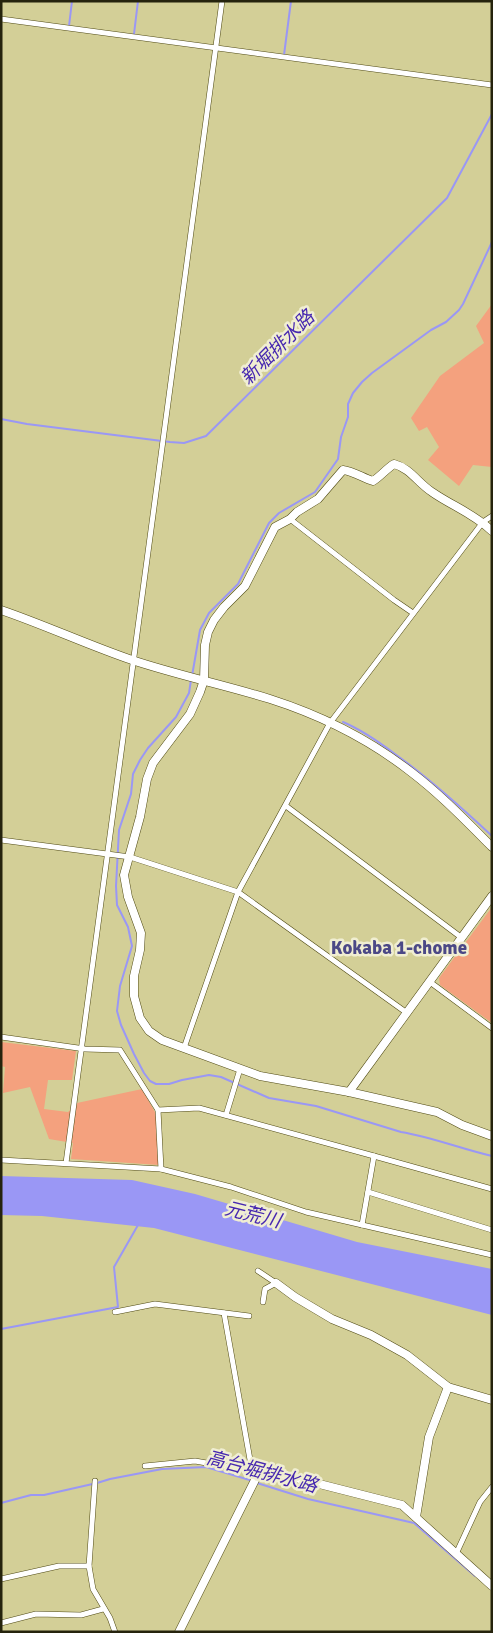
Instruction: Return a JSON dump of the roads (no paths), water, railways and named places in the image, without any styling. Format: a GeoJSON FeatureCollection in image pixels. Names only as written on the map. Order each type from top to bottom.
{"type":"FeatureCollection","features":[{"type":"Feature","properties":{"kind":"street"},"geometry":{"type":"LineString","coordinates":[[66,1163],[222,1]]}},
{"type":"Feature","properties":{"kind":"street"},"geometry":{"type":"LineString","coordinates":[[1,19],[492,85]]}},
{"type":"Feature","properties":{"kind":"street"},"geometry":{"type":"LineString","coordinates":[[492,531],[483,522],[431,492],[402,466],[394,464],[386,468],[381,476],[373,481],[356,475],[349,470],[343,470],[318,499],[275,527],[245,586],[224,607],[208,632],[205,645],[204,680],[200,692],[190,714],[153,763],[147,779],[140,817],[124,875],[128,897],[141,933],[140,950],[134,976],[134,996],[140,1018],[149,1031],[162,1040],[260,1076],[349,1092],[437,1112],[462,1125],[492,1136]]}},
{"type":"Feature","properties":{"kind":"street"},"geometry":{"type":"LineString","coordinates":[[184,1048],[238,892],[330,723],[483,522],[492,516]]}},
{"type":"Feature","properties":{"kind":"street"},"geometry":{"type":"LineString","coordinates":[[290,518],[394,600],[414,613]]}},
{"type":"Feature","properties":{"kind":"street"},"geometry":{"type":"LineString","coordinates":[[1,610],[133,660],[272,700],[330,723],[366,742],[411,772],[452,807],[492,846]]}},
{"type":"Feature","properties":{"kind":"street"},"geometry":{"type":"LineString","coordinates":[[286,806],[462,938]]}},
{"type":"Feature","properties":{"kind":"street"},"geometry":{"type":"LineString","coordinates":[[1,840],[130,857],[238,892],[407,1013]]}},
{"type":"Feature","properties":{"kind":"street"},"geometry":{"type":"LineString","coordinates":[[349,1092],[492,896]]}},
{"type":"Feature","properties":{"kind":"street"},"geometry":{"type":"LineString","coordinates":[[430,982],[492,1028]]}},
{"type":"Feature","properties":{"kind":"street"},"geometry":{"type":"LineString","coordinates":[[1,1037],[81,1048],[120,1050],[158,1110],[161,1169]]}},
{"type":"Feature","properties":{"kind":"street"},"geometry":{"type":"LineString","coordinates":[[226,1115],[240,1069]]}},
{"type":"Feature","properties":{"kind":"street"},"geometry":{"type":"LineString","coordinates":[[158,1110],[199,1108],[492,1189]]}},
{"type":"Feature","properties":{"kind":"street"},"geometry":{"type":"LineString","coordinates":[[362,1225],[374,1156]]}},
{"type":"Feature","properties":{"kind":"street"},"geometry":{"type":"LineString","coordinates":[[1,1160],[161,1169],[231,1187],[306,1212],[492,1255]]}},
{"type":"Feature","properties":{"kind":"street"},"geometry":{"type":"LineString","coordinates":[[368,1192],[492,1230]]}},
{"type":"Feature","properties":{"kind":"street"},"geometry":{"type":"LineString","coordinates":[[258,1271],[295,1297],[332,1318],[371,1335],[407,1355],[448,1387],[492,1400]]}},
{"type":"Feature","properties":{"kind":"street"},"geometry":{"type":"LineString","coordinates":[[263,1302],[265,1289],[276,1283]]}},
{"type":"Feature","properties":{"kind":"street"},"geometry":{"type":"LineString","coordinates":[[115,1312],[155,1304],[249,1316]]}},
{"type":"Feature","properties":{"kind":"street"},"geometry":{"type":"LineString","coordinates":[[179,1632],[255,1473],[224,1312]]}},
{"type":"Feature","properties":{"kind":"street"},"geometry":{"type":"LineString","coordinates":[[416,1517],[429,1437],[448,1387]]}},
{"type":"Feature","properties":{"kind":"street"},"geometry":{"type":"LineString","coordinates":[[144,1466],[195,1460],[255,1473],[280,1474],[402,1505],[492,1586]]}},
{"type":"Feature","properties":{"kind":"street"},"geometry":{"type":"LineString","coordinates":[[95,1481],[89,1566],[93,1589],[110,1618],[115,1632]]}},
{"type":"Feature","properties":{"kind":"street"},"geometry":{"type":"LineString","coordinates":[[456,1554],[480,1502],[492,1488]]}},
{"type":"Feature","properties":{"kind":"street"},"geometry":{"type":"LineString","coordinates":[[1,1579],[59,1566],[89,1566]]}},
{"type":"Feature","properties":{"kind":"street"},"geometry":{"type":"LineString","coordinates":[[1,1623],[36,1614],[80,1615],[103,1609]]}},
{"type":"Feature","properties":{"kind":"water","name":"元荒川"},"geometry":{"type":"Polygon","coordinates":[[[1,1176],[132,1180],[195,1194],[357,1242],[492,1269],[492,1315],[154,1228],[42,1216],[1,1215],[1,1176]]]}},
{"type":"Feature","properties":{"kind":"waterway"},"geometry":{"type":"LineString","coordinates":[[69,26],[72,1]]}},
{"type":"Feature","properties":{"kind":"waterway"},"geometry":{"type":"LineString","coordinates":[[134,34],[138,1]]}},
{"type":"Feature","properties":{"kind":"waterway"},"geometry":{"type":"LineString","coordinates":[[284,55],[291,1]]}},
{"type":"Feature","properties":{"kind":"waterway","name":"新堀排水路"},"geometry":{"type":"LineString","coordinates":[[1,419],[170,442],[184,443],[206,436],[447,198],[492,114]]}},
{"type":"Feature","properties":{"kind":"waterway"},"geometry":{"type":"LineString","coordinates":[[192,676],[200,630],[209,613],[238,584],[269,523],[279,513],[315,492],[338,459],[341,437],[348,417],[348,404],[353,393],[372,373],[431,330],[446,322],[459,310],[492,242]]}},
{"type":"Feature","properties":{"kind":"waterway"},"geometry":{"type":"LineString","coordinates":[[191,680],[189,693],[176,717],[148,748],[133,774],[131,794],[119,830],[116,886],[117,905],[128,927],[132,946],[120,986],[117,1011],[121,1025],[144,1073],[150,1081],[156,1084],[169,1084],[209,1075],[221,1077],[269,1098],[316,1106],[401,1132],[492,1156]]}},
{"type":"Feature","properties":{"kind":"waterway"},"geometry":{"type":"LineString","coordinates":[[343,722],[370,736],[408,764],[492,836]]}},
{"type":"Feature","properties":{"kind":"waterway"},"geometry":{"type":"LineString","coordinates":[[1,1329],[118,1307],[114,1267],[138,1225]]}},
{"type":"Feature","properties":{"kind":"waterway","name":"高台堀排水路"},"geometry":{"type":"LineString","coordinates":[[1,1503],[31,1495],[44,1495],[162,1469],[206,1467],[253,1481]]}},
{"type":"Feature","properties":{"kind":"waterway","name":"高台堀排水路"},"geometry":{"type":"LineString","coordinates":[[257,1483],[308,1499],[414,1523],[475,1576]]}},
{"type":"Feature","properties":{"kind":"district","name":"Kokaba 1-chome"},"geometry":{"type":"Point","coordinates":[399,947]}}]}
